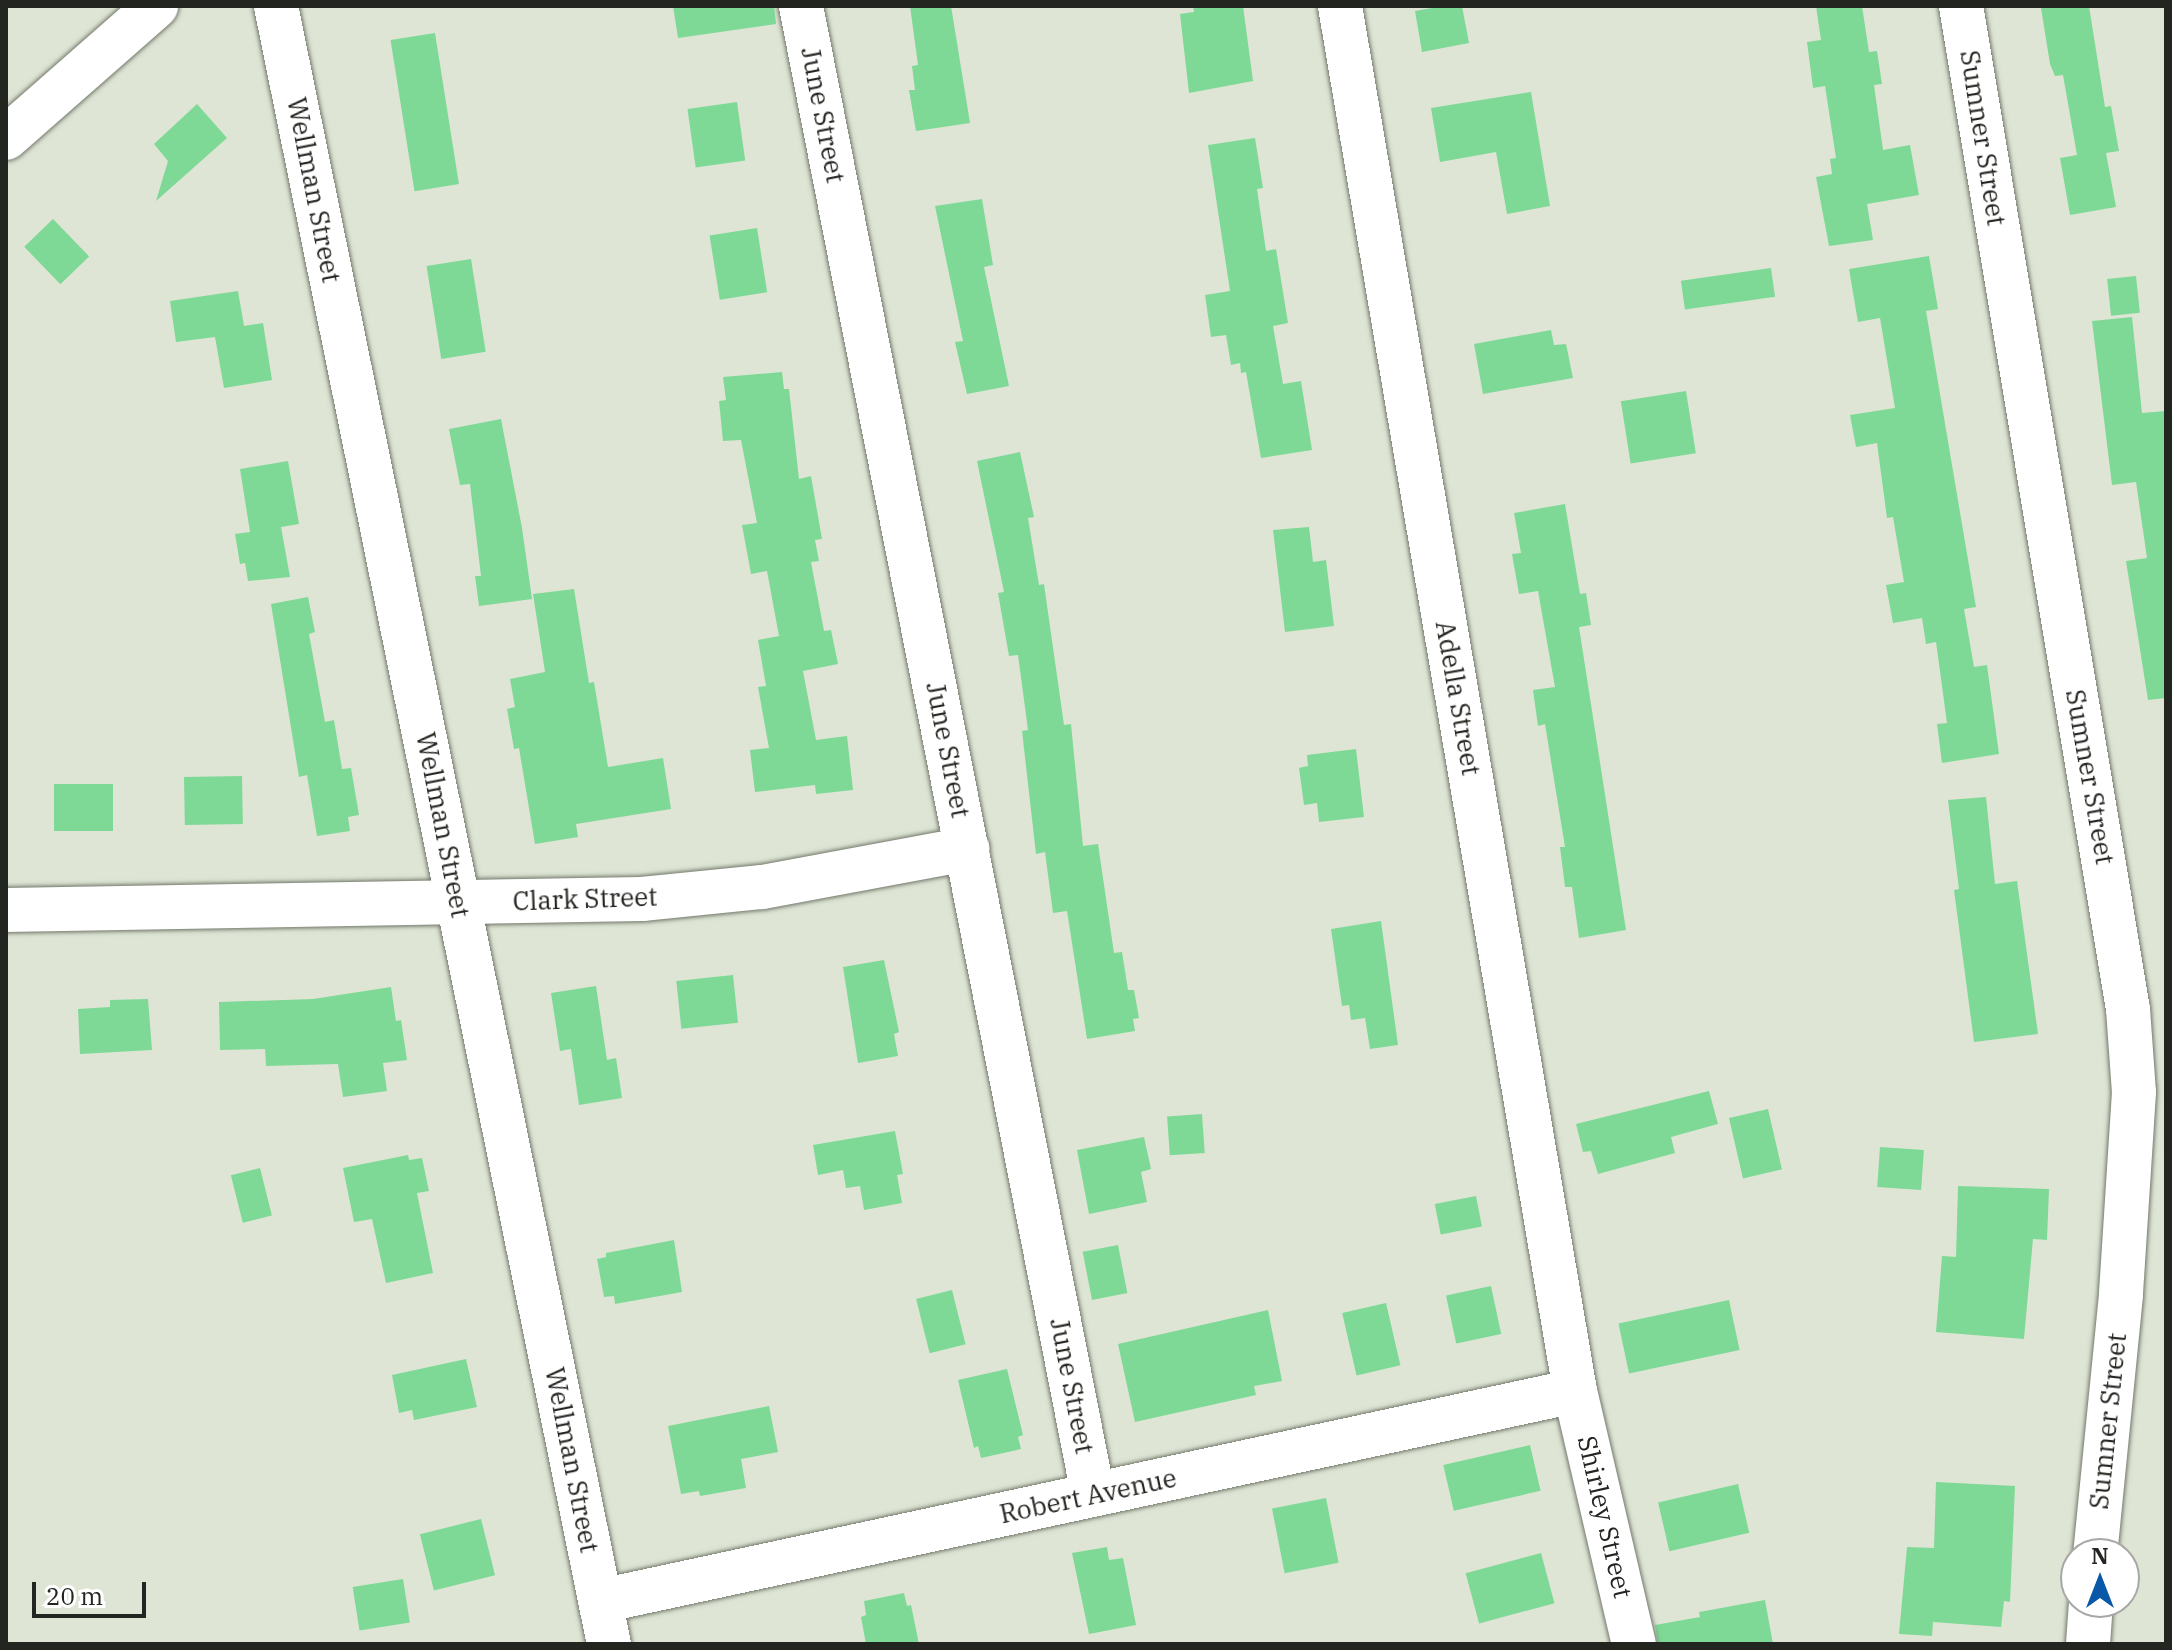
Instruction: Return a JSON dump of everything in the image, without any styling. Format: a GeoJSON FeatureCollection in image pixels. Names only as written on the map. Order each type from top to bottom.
{"type":"FeatureCollection","features":[{"type":"Feature","properties":{"kind":"street"},"geometry":{"type":"LineString","coordinates":[[6,138],[156,6]]}},
{"type":"Feature","properties":{"kind":"street","name":"Wellman Street"},"geometry":{"type":"LineString","coordinates":[[276,6],[609,1644]]}},
{"type":"Feature","properties":{"kind":"street","name":"June Street"},"geometry":{"type":"LineString","coordinates":[[801,6],[1093,1495]]}},
{"type":"Feature","properties":{"kind":"street","name":"Adella Street"},"geometry":{"type":"LineString","coordinates":[[1340,6],[1575,1391]]}},
{"type":"Feature","properties":{"kind":"street","name":"Sumner Street"},"geometry":{"type":"LineString","coordinates":[[1961,6],[2128,1009],[2134,1092],[2122,1280],[2097,1538]]}},
{"type":"Feature","properties":{"kind":"street","name":"Clark Street"},"geometry":{"type":"LineString","coordinates":[[6,910],[642,899],[723,892],[968,849]]}},
{"type":"Feature","properties":{"kind":"street","name":"Robert Avenue"},"geometry":{"type":"LineString","coordinates":[[601,1601],[1575,1391]]}},
{"type":"Feature","properties":{"kind":"street","name":"Shirley Street"},"geometry":{"type":"LineString","coordinates":[[1575,1391],[1634,1644]]}},
{"type":"Feature","properties":{"kind":"street"},"geometry":{"type":"LineString","coordinates":[[2088,1644],[2090,1618]]}},
{"type":"Feature","properties":{"kind":"building"},"geometry":{"type":"Polygon","coordinates":[[[673,6],[774,6],[776,24],[678,38],[673,6]]]}},
{"type":"Feature","properties":{"kind":"building"},"geometry":{"type":"Polygon","coordinates":[[[910,6],[951,6],[970,123],[916,131],[909,90],[915,90],[912,66],[918,65],[910,6]]]}},
{"type":"Feature","properties":{"kind":"building"},"geometry":{"type":"Polygon","coordinates":[[[1193,6],[1243,6],[1253,81],[1189,93],[1180,14],[1194,12],[1193,6]]]}},
{"type":"Feature","properties":{"kind":"building"},"geometry":{"type":"Polygon","coordinates":[[[1462,6],[1469,43],[1422,52],[1415,11],[1462,6]]]}},
{"type":"Feature","properties":{"kind":"building"},"geometry":{"type":"Polygon","coordinates":[[[1816,6],[1862,6],[1869,52],[1877,51],[1882,84],[1874,85],[1883,150],[1910,145],[1919,195],[1867,204],[1873,240],[1829,246],[1816,177],[1832,174],[1830,159],[1836,158],[1825,86],[1813,88],[1807,42],[1821,40],[1816,6]]]}},
{"type":"Feature","properties":{"kind":"building"},"geometry":{"type":"Polygon","coordinates":[[[2089,6],[2105,107],[2111,106],[2119,151],[2106,153],[2116,207],[2070,215],[2060,158],[2077,155],[2063,75],[2055,76],[2050,64],[2041,8],[2089,6]]]}},
{"type":"Feature","properties":{"kind":"building"},"geometry":{"type":"Polygon","coordinates":[[[435,33],[459,184],[414,191],[391,40],[435,33]]]}},
{"type":"Feature","properties":{"kind":"building"},"geometry":{"type":"Polygon","coordinates":[[[1531,92],[1550,206],[1507,214],[1496,152],[1440,162],[1431,108],[1531,92]]]}},
{"type":"Feature","properties":{"kind":"building"},"geometry":{"type":"Polygon","coordinates":[[[737,102],[745,160],[696,167],[687,109],[737,102]]]}},
{"type":"Feature","properties":{"kind":"building"},"geometry":{"type":"Polygon","coordinates":[[[197,104],[227,138],[156,201],[168,161],[154,144],[197,104]]]}},
{"type":"Feature","properties":{"kind":"building"},"geometry":{"type":"Polygon","coordinates":[[[1255,138],[1263,188],[1257,189],[1266,251],[1276,249],[1288,323],[1273,326],[1283,384],[1301,381],[1312,450],[1261,458],[1246,372],[1241,373],[1240,363],[1231,365],[1226,335],[1211,337],[1205,295],[1230,291],[1208,145],[1255,138]]]}},
{"type":"Feature","properties":{"kind":"building"},"geometry":{"type":"Polygon","coordinates":[[[982,199],[993,265],[984,267],[1009,386],[967,394],[955,342],[963,341],[935,206],[982,199]]]}},
{"type":"Feature","properties":{"kind":"building"},"geometry":{"type":"Polygon","coordinates":[[[53,219],[89,256],[60,284],[24,247],[53,219]]]}},
{"type":"Feature","properties":{"kind":"building"},"geometry":{"type":"Polygon","coordinates":[[[757,228],[767,292],[720,300],[710,236],[757,228]]]}},
{"type":"Feature","properties":{"kind":"building"},"geometry":{"type":"Polygon","coordinates":[[[1929,256],[1938,309],[1926,311],[1976,607],[1964,609],[1974,667],[1987,665],[1999,754],[1942,763],[1937,724],[1947,723],[1936,642],[1926,644],[1922,618],[1893,623],[1886,585],[1904,582],[1893,517],[1887,518],[1877,443],[1856,447],[1850,415],[1895,408],[1880,318],[1858,322],[1849,269],[1929,256]]]}},
{"type":"Feature","properties":{"kind":"building"},"geometry":{"type":"Polygon","coordinates":[[[471,259],[486,352],[441,359],[427,266],[471,259]]]}},
{"type":"Feature","properties":{"kind":"building"},"geometry":{"type":"Polygon","coordinates":[[[1771,268],[1775,297],[1685,309],[1681,281],[1771,268]]]}},
{"type":"Feature","properties":{"kind":"building"},"geometry":{"type":"Polygon","coordinates":[[[2136,276],[2140,313],[2111,316],[2107,279],[2136,276]]]}},
{"type":"Feature","properties":{"kind":"building"},"geometry":{"type":"Polygon","coordinates":[[[238,291],[244,326],[263,323],[272,380],[224,388],[215,337],[176,342],[170,301],[238,291]]]}},
{"type":"Feature","properties":{"kind":"building"},"geometry":{"type":"Polygon","coordinates":[[[2132,317],[2142,413],[2166,411],[2166,698],[2148,700],[2126,561],[2147,558],[2136,482],[2112,485],[2092,321],[2132,317]]]}},
{"type":"Feature","properties":{"kind":"building"},"geometry":{"type":"Polygon","coordinates":[[[1551,330],[1554,345],[1566,344],[1573,378],[1483,394],[1474,344],[1551,330]]]}},
{"type":"Feature","properties":{"kind":"building"},"geometry":{"type":"Polygon","coordinates":[[[782,372],[784,389],[789,389],[799,479],[811,476],[822,539],[815,540],[819,561],[811,562],[824,631],[831,630],[838,664],[803,671],[816,740],[847,736],[853,790],[816,794],[815,785],[755,792],[750,750],[769,748],[758,687],[766,686],[758,640],[779,636],[767,571],[751,574],[742,525],[757,523],[741,440],[723,441],[719,401],[726,400],[723,377],[782,372]]]}},
{"type":"Feature","properties":{"kind":"building"},"geometry":{"type":"Polygon","coordinates":[[[1686,391],[1696,453],[1631,464],[1621,401],[1686,391]]]}},
{"type":"Feature","properties":{"kind":"building"},"geometry":{"type":"Polygon","coordinates":[[[501,419],[532,599],[479,606],[475,576],[481,576],[470,484],[460,485],[449,429],[501,419]]]}},
{"type":"Feature","properties":{"kind":"building"},"geometry":{"type":"Polygon","coordinates":[[[1020,452],[1034,517],[1028,518],[1039,585],[1044,584],[1064,725],[1071,724],[1083,846],[1098,844],[1114,953],[1122,952],[1128,990],[1134,990],[1139,1018],[1133,1019],[1135,1031],[1087,1039],[1067,911],[1053,913],[1045,852],[1036,854],[1022,731],[1028,730],[1018,655],[1009,656],[998,593],[1004,592],[977,461],[1020,452]]]}},
{"type":"Feature","properties":{"kind":"building"},"geometry":{"type":"Polygon","coordinates":[[[288,461],[299,524],[281,527],[290,577],[248,581],[245,563],[240,564],[235,534],[250,532],[240,469],[288,461]]]}},
{"type":"Feature","properties":{"kind":"building"},"geometry":{"type":"Polygon","coordinates":[[[1565,504],[1580,594],[1586,593],[1591,625],[1579,627],[1626,930],[1579,938],[1572,887],[1565,887],[1560,847],[1565,847],[1545,724],[1538,726],[1533,690],[1555,687],[1538,591],[1519,594],[1512,554],[1521,553],[1514,513],[1565,504]]]}},
{"type":"Feature","properties":{"kind":"building"},"geometry":{"type":"Polygon","coordinates":[[[1309,527],[1313,562],[1326,560],[1334,626],[1285,632],[1273,530],[1309,527]]]}},
{"type":"Feature","properties":{"kind":"building"},"geometry":{"type":"Polygon","coordinates":[[[574,589],[589,683],[594,682],[608,767],[663,758],[671,809],[576,824],[578,837],[535,844],[519,748],[514,749],[507,709],[515,707],[510,679],[545,672],[533,594],[574,589]]]}},
{"type":"Feature","properties":{"kind":"building"},"geometry":{"type":"Polygon","coordinates":[[[308,597],[315,632],[309,634],[325,722],[334,720],[342,769],[351,768],[359,815],[348,817],[350,831],[317,836],[307,775],[299,777],[271,604],[308,597]]]}},
{"type":"Feature","properties":{"kind":"building"},"geometry":{"type":"Polygon","coordinates":[[[1356,749],[1364,817],[1319,822],[1317,803],[1304,805],[1299,768],[1308,766],[1307,755],[1356,749]]]}},
{"type":"Feature","properties":{"kind":"building"},"geometry":{"type":"Polygon","coordinates":[[[242,776],[243,824],[185,825],[184,777],[242,776]]]}},
{"type":"Feature","properties":{"kind":"building"},"geometry":{"type":"Polygon","coordinates":[[[54,784],[113,784],[113,831],[54,831],[54,784]]]}},
{"type":"Feature","properties":{"kind":"building"},"geometry":{"type":"Polygon","coordinates":[[[1986,797],[1995,884],[2017,881],[2038,1034],[1974,1042],[1954,890],[1959,889],[1948,800],[1986,797]]]}},
{"type":"Feature","properties":{"kind":"building"},"geometry":{"type":"Polygon","coordinates":[[[1381,921],[1398,1045],[1370,1049],[1365,1018],[1351,1020],[1349,1005],[1342,1006],[1331,929],[1381,921]]]}},
{"type":"Feature","properties":{"kind":"building"},"geometry":{"type":"Polygon","coordinates":[[[884,960],[899,1032],[894,1034],[898,1056],[858,1063],[843,967],[884,960]]]}},
{"type":"Feature","properties":{"kind":"building"},"geometry":{"type":"Polygon","coordinates":[[[733,975],[738,1023],[681,1029],[676,981],[733,975]]]}},
{"type":"Feature","properties":{"kind":"building"},"geometry":{"type":"Polygon","coordinates":[[[596,986],[607,1060],[616,1058],[622,1098],[579,1105],[571,1049],[560,1051],[551,993],[596,986]]]}},
{"type":"Feature","properties":{"kind":"building"},"geometry":{"type":"Polygon","coordinates":[[[391,987],[396,1021],[401,1020],[407,1060],[383,1063],[387,1091],[343,1097],[338,1064],[266,1066],[265,1049],[220,1050],[219,1002],[313,999],[391,987]]]}},
{"type":"Feature","properties":{"kind":"building"},"geometry":{"type":"Polygon","coordinates":[[[148,999],[152,1050],[80,1054],[78,1009],[110,1007],[110,1000],[148,999]]]}},
{"type":"Feature","properties":{"kind":"building"},"geometry":{"type":"Polygon","coordinates":[[[1709,1091],[1718,1124],[1671,1137],[1675,1153],[1598,1174],[1591,1151],[1583,1152],[1576,1124],[1709,1091]]]}},
{"type":"Feature","properties":{"kind":"building"},"geometry":{"type":"Polygon","coordinates":[[[1768,1109],[1782,1169],[1743,1178],[1729,1118],[1768,1109]]]}},
{"type":"Feature","properties":{"kind":"building"},"geometry":{"type":"Polygon","coordinates":[[[1202,1114],[1205,1153],[1170,1155],[1167,1116],[1202,1114]]]}},
{"type":"Feature","properties":{"kind":"building"},"geometry":{"type":"Polygon","coordinates":[[[895,1131],[903,1174],[897,1175],[902,1203],[864,1210],[860,1186],[846,1188],[843,1170],[818,1175],[813,1145],[895,1131]]]}},
{"type":"Feature","properties":{"kind":"building"},"geometry":{"type":"Polygon","coordinates":[[[1144,1137],[1151,1169],[1141,1172],[1147,1202],[1089,1214],[1077,1150],[1144,1137]]]}},
{"type":"Feature","properties":{"kind":"building"},"geometry":{"type":"Polygon","coordinates":[[[1880,1147],[1924,1150],[1921,1190],[1877,1187],[1880,1147]]]}},
{"type":"Feature","properties":{"kind":"building"},"geometry":{"type":"Polygon","coordinates":[[[408,1155],[409,1160],[422,1158],[429,1191],[417,1193],[433,1273],[386,1283],[372,1219],[354,1222],[343,1168],[408,1155]]]}},
{"type":"Feature","properties":{"kind":"building"},"geometry":{"type":"Polygon","coordinates":[[[260,1168],[272,1216],[243,1223],[231,1175],[260,1168]]]}},
{"type":"Feature","properties":{"kind":"building"},"geometry":{"type":"Polygon","coordinates":[[[1958,1186],[2049,1189],[2047,1240],[2033,1239],[2024,1339],[1936,1332],[1942,1256],[1956,1257],[1958,1186]]]}},
{"type":"Feature","properties":{"kind":"building"},"geometry":{"type":"Polygon","coordinates":[[[1476,1196],[1482,1226],[1441,1234],[1435,1204],[1476,1196]]]}},
{"type":"Feature","properties":{"kind":"building"},"geometry":{"type":"Polygon","coordinates":[[[674,1240],[682,1292],[615,1304],[614,1296],[604,1297],[597,1259],[606,1257],[606,1253],[674,1240]]]}},
{"type":"Feature","properties":{"kind":"building"},"geometry":{"type":"Polygon","coordinates":[[[1118,1245],[1127,1293],[1092,1300],[1083,1252],[1118,1245]]]}},
{"type":"Feature","properties":{"kind":"building"},"geometry":{"type":"Polygon","coordinates":[[[1491,1286],[1501,1334],[1456,1343],[1446,1296],[1491,1286]]]}},
{"type":"Feature","properties":{"kind":"building"},"geometry":{"type":"Polygon","coordinates":[[[952,1290],[966,1344],[930,1353],[916,1299],[952,1290]]]}},
{"type":"Feature","properties":{"kind":"building"},"geometry":{"type":"Polygon","coordinates":[[[1729,1300],[1740,1350],[1629,1373],[1618,1323],[1729,1300]]]}},
{"type":"Feature","properties":{"kind":"building"},"geometry":{"type":"Polygon","coordinates":[[[1386,1303],[1400,1365],[1357,1375],[1342,1313],[1386,1303]]]}},
{"type":"Feature","properties":{"kind":"building"},"geometry":{"type":"Polygon","coordinates":[[[1268,1310],[1282,1381],[1254,1386],[1256,1395],[1135,1422],[1118,1344],[1268,1310]]]}},
{"type":"Feature","properties":{"kind":"building"},"geometry":{"type":"Polygon","coordinates":[[[466,1359],[477,1407],[414,1420],[412,1410],[399,1413],[392,1375],[466,1359]]]}},
{"type":"Feature","properties":{"kind":"building"},"geometry":{"type":"Polygon","coordinates":[[[1007,1369],[1023,1435],[1018,1437],[1021,1449],[981,1458],[978,1446],[974,1448],[958,1380],[1007,1369]]]}},
{"type":"Feature","properties":{"kind":"building"},"geometry":{"type":"Polygon","coordinates":[[[769,1406],[778,1452],[741,1459],[746,1488],[700,1496],[699,1491],[681,1494],[668,1426],[769,1406]]]}},
{"type":"Feature","properties":{"kind":"building"},"geometry":{"type":"Polygon","coordinates":[[[1530,1445],[1541,1491],[1454,1511],[1443,1465],[1530,1445]]]}},
{"type":"Feature","properties":{"kind":"building"},"geometry":{"type":"Polygon","coordinates":[[[1936,1482],[2015,1486],[2010,1602],[2004,1601],[2001,1627],[1933,1622],[1932,1636],[1899,1634],[1907,1547],[1934,1548],[1936,1482]]]}},
{"type":"Feature","properties":{"kind":"building"},"geometry":{"type":"Polygon","coordinates":[[[1738,1484],[1749,1533],[1669,1551],[1658,1502],[1738,1484]]]}},
{"type":"Feature","properties":{"kind":"building"},"geometry":{"type":"Polygon","coordinates":[[[1326,1498],[1339,1563],[1285,1573],[1272,1508],[1326,1498]]]}},
{"type":"Feature","properties":{"kind":"building"},"geometry":{"type":"Polygon","coordinates":[[[481,1519],[495,1575],[434,1591],[420,1534],[481,1519]]]}},
{"type":"Feature","properties":{"kind":"building"},"geometry":{"type":"Polygon","coordinates":[[[1107,1547],[1109,1560],[1123,1558],[1136,1625],[1089,1634],[1072,1553],[1107,1547]]]}},
{"type":"Feature","properties":{"kind":"building"},"geometry":{"type":"Polygon","coordinates":[[[1541,1553],[1554,1603],[1479,1623],[1466,1573],[1541,1553]]]}},
{"type":"Feature","properties":{"kind":"building"},"geometry":{"type":"Polygon","coordinates":[[[403,1579],[410,1622],[360,1630],[353,1587],[403,1579]]]}},
{"type":"Feature","properties":{"kind":"building"},"geometry":{"type":"Polygon","coordinates":[[[904,1593],[907,1606],[911,1605],[919,1644],[866,1644],[861,1617],[866,1615],[864,1601],[904,1593]]]}},
{"type":"Feature","properties":{"kind":"building"},"geometry":{"type":"Polygon","coordinates":[[[1765,1600],[1773,1644],[1658,1644],[1655,1625],[1700,1617],[1699,1612],[1765,1600]]]}}]}
